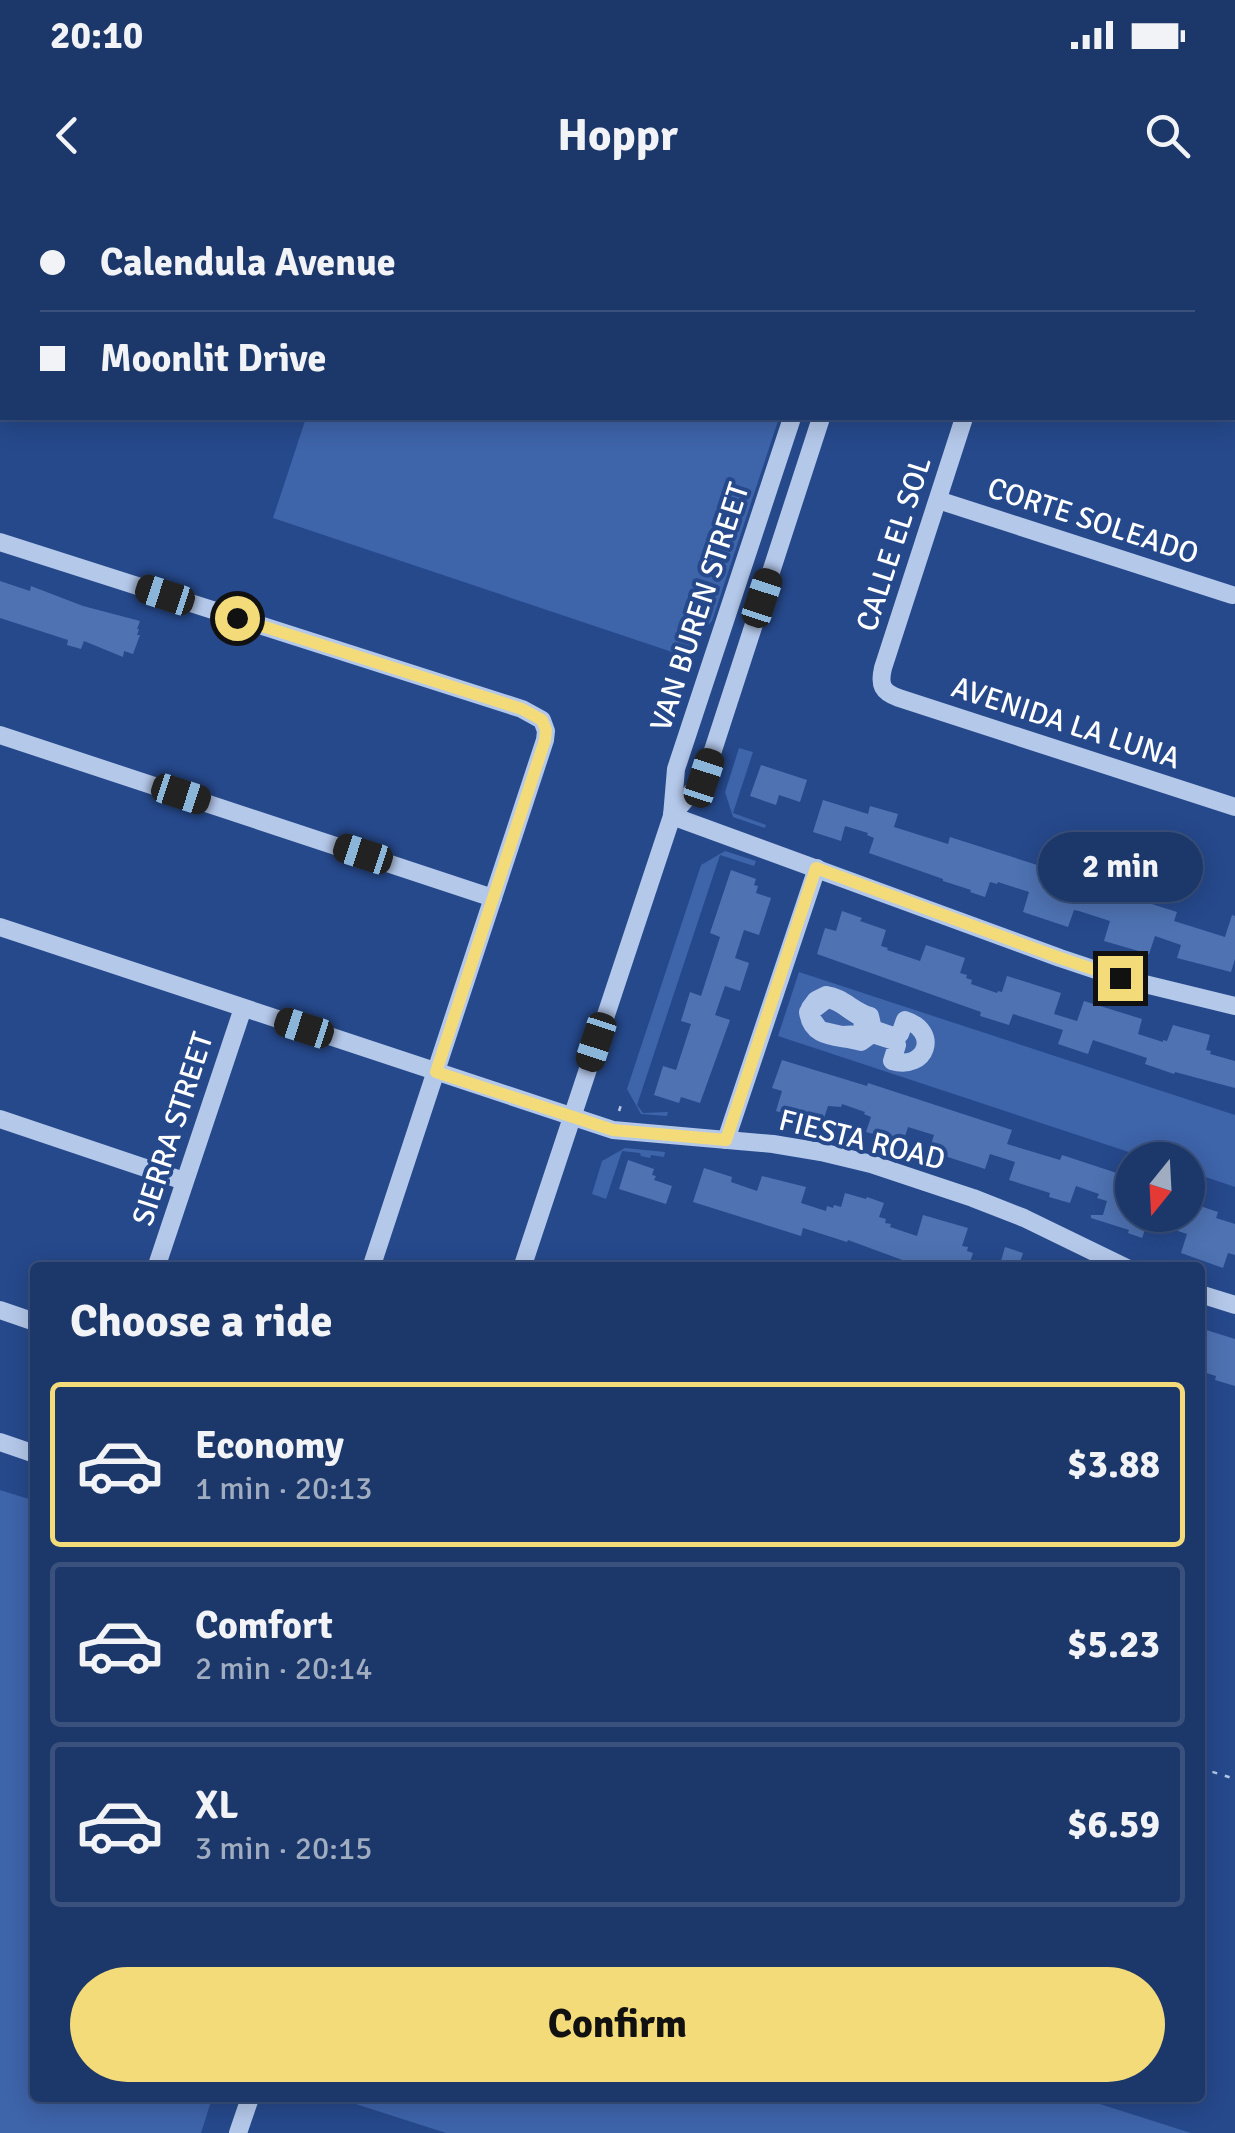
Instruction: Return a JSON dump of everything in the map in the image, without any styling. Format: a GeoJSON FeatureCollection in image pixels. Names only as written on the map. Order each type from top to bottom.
{"type":"FeatureCollection","features":[{"type":"Feature","properties":{"kind":"street","name":"VAN BUREN STREET"},"geometry":{"type":"LineString","coordinates":[[524,1262],[672,816],[676,770],[791,420]]}},
{"type":"Feature","properties":{"kind":"street","name":"VAN BUREN STREET"},"geometry":{"type":"LineString","coordinates":[[672,816],[704,778],[820,420]]}},
{"type":"Feature","properties":{"kind":"street","name":"CALLE EL SOL"},"geometry":{"type":"LineString","coordinates":[[881,688],[883,668],[963,420]]}},
{"type":"Feature","properties":{"kind":"street","name":"CORTE SOLEADO"},"geometry":{"type":"LineString","coordinates":[[938,500],[1232,595]]}},
{"type":"Feature","properties":{"kind":"street"},"geometry":{"type":"LineString","coordinates":[[0,542],[522,709],[542,720],[545,740],[373,1262]]}},
{"type":"Feature","properties":{"kind":"street","name":"AVENIDA LA LUNA"},"geometry":{"type":"LineString","coordinates":[[881,688],[898,698],[1235,807]]}},
{"type":"Feature","properties":{"kind":"street"},"geometry":{"type":"LineString","coordinates":[[0,735],[493,898]]}},
{"type":"Feature","properties":{"kind":"street"},"geometry":{"type":"LineString","coordinates":[[672,816],[1060,958],[1120,978],[1235,1006]]}},
{"type":"Feature","properties":{"kind":"street"},"geometry":{"type":"LineString","coordinates":[[726,1140],[816,868]]}},
{"type":"Feature","properties":{"kind":"street","name":"FIESTA ROAD"},"geometry":{"type":"LineString","coordinates":[[0,927],[613,1130],[820,1152],[920,1180],[1024,1218],[1116,1262]]}},
{"type":"Feature","properties":{"kind":"street"},"geometry":{"type":"LineString","coordinates":[[835,996],[870,1016],[873,1029],[896,1037],[905,1020],[914,1022],[922,1028],[925,1050],[910,1063],[901,1063],[892,1060],[897,1045],[894,1041],[872,1034],[861,1042],[824,1035],[813,1028],[808,1018],[808,1012],[820,1030],[855,1036],[864,1029],[864,1022],[856,1015],[827,999],[810,1008],[820,997],[835,996]]}},
{"type":"Feature","properties":{"kind":"street","name":"SIERRA STREET"},"geometry":{"type":"LineString","coordinates":[[158,1262],[242,1008]]}},
{"type":"Feature","properties":{"kind":"street"},"geometry":{"type":"LineString","coordinates":[[0,1120],[184,1181]]}},
{"type":"Feature","properties":{"kind":"street"},"geometry":{"type":"LineString","coordinates":[[1205,1296],[1235,1305]]}},
{"type":"Feature","properties":{"kind":"street"},"geometry":{"type":"LineString","coordinates":[[0,1310],[30,1320]]}},
{"type":"Feature","properties":{"kind":"street"},"geometry":{"type":"LineString","coordinates":[[0,1442],[30,1452]]}},
{"type":"Feature","properties":{"kind":"street"},"geometry":{"type":"LineString","coordinates":[[238,2133],[249,2102]]}},
{"type":"Feature","properties":{"kind":"path"},"geometry":{"type":"LineString","coordinates":[[1205,1770],[1235,1779]]}},
{"type":"Feature","properties":{"kind":"shaded area"},"geometry":{"type":"Polygon","coordinates":[[[305,420],[778,420],[712,621],[681,655],[273,518],[305,420]]]}},
{"type":"Feature","properties":{"kind":"shaded area"},"geometry":{"type":"Polygon","coordinates":[[[739,748],[753,752],[733,813],[766,825],[765,828],[733,817],[725,792],[739,748]]]}},
{"type":"Feature","properties":{"kind":"shaded area"},"geometry":{"type":"Polygon","coordinates":[[[725,851],[756,861],[754,866],[720,855],[637,1105],[643,1113],[668,1112],[667,1116],[641,1114],[627,1089],[701,865],[725,851]]]}},
{"type":"Feature","properties":{"kind":"shaded area"},"geometry":{"type":"Polygon","coordinates":[[[799,972],[1235,1115],[1235,1187],[1205,1177],[1205,1142],[1115,1142],[1115,1147],[778,1036],[799,972]]]}},
{"type":"Feature","properties":{"kind":"shaded area"},"geometry":{"type":"Polygon","coordinates":[[[625,1148],[665,1152],[664,1157],[650,1158],[622,1151],[606,1199],[592,1194],[602,1161],[625,1148]]]}},
{"type":"Feature","properties":{"kind":"shaded area"},"geometry":{"type":"Polygon","coordinates":[[[0,1490],[30,1499],[30,2102],[211,2102],[201,2133],[0,2133],[0,1490]]]}},
{"type":"Feature","properties":{"kind":"shaded area"},"geometry":{"type":"Polygon","coordinates":[[[349,2102],[1094,2102],[1191,2133],[446,2133],[349,2102]]]}},
{"type":"Feature","properties":{"kind":"building"},"geometry":{"type":"Polygon","coordinates":[[[0,581],[30,591],[31,586],[83,606],[140,621],[133,654],[124,651],[123,657],[84,641],[81,649],[67,645],[68,640],[0,618],[0,581]]]}},
{"type":"Feature","properties":{"kind":"building"},"geometry":{"type":"Polygon","coordinates":[[[761,765],[807,780],[800,802],[779,795],[776,805],[750,796],[761,765]]]}},
{"type":"Feature","properties":{"kind":"building"},"geometry":{"type":"Polygon","coordinates":[[[823,800],[868,814],[870,806],[898,814],[894,827],[948,844],[950,837],[1059,872],[1177,912],[1174,921],[1225,937],[1232,915],[1235,916],[1235,959],[1231,972],[1177,958],[1181,945],[1155,936],[1149,954],[1104,941],[1110,921],[1079,911],[1074,910],[1068,927],[1023,912],[1029,892],[998,882],[990,882],[985,897],[970,892],[869,853],[874,838],[868,833],[845,826],[841,841],[813,832],[823,800]]]}},
{"type":"Feature","properties":{"kind":"building"},"geometry":{"type":"Polygon","coordinates":[[[731,870],[756,879],[756,893],[771,898],[759,935],[744,930],[735,958],[749,963],[740,991],[725,986],[715,1015],[730,1020],[700,1103],[681,1097],[679,1103],[654,1095],[663,1066],[676,1070],[691,1024],[681,1021],[690,992],[701,996],[720,937],[710,933],[731,870]]]}},
{"type":"Feature","properties":{"kind":"building"},"geometry":{"type":"Polygon","coordinates":[[[842,911],[886,930],[881,946],[887,950],[920,961],[926,945],[965,958],[960,973],[972,980],[971,984],[1002,992],[1007,976],[1061,993],[1054,1014],[1077,1021],[1084,1001],[1142,1019],[1138,1034],[1163,1042],[1173,1025],[1210,1035],[1206,1050],[1235,1061],[1235,1088],[1174,1074],[1145,1064],[1147,1058],[1093,1040],[1088,1054],[1058,1044],[1063,1030],[1013,1014],[1009,1025],[817,954],[825,928],[836,931],[842,911]]]}},
{"type":"Feature","properties":{"kind":"building"},"geometry":{"type":"Polygon","coordinates":[[[782,1060],[867,1086],[868,1083],[1012,1130],[1007,1144],[1060,1160],[1062,1155],[1115,1172],[1115,1226],[1091,1218],[1103,1215],[1107,1201],[1097,1198],[1099,1194],[1076,1186],[1070,1203],[1049,1197],[1050,1193],[1009,1180],[1015,1162],[990,1154],[985,1169],[929,1151],[934,1135],[908,1127],[903,1142],[866,1132],[871,1117],[842,1104],[828,1106],[823,1121],[776,1111],[782,1091],[772,1088],[782,1060]]]}},
{"type":"Feature","properties":{"kind":"building"},"geometry":{"type":"Polygon","coordinates":[[[628,1160],[654,1169],[654,1180],[672,1186],[666,1204],[619,1189],[628,1160]]]}},
{"type":"Feature","properties":{"kind":"building"},"geometry":{"type":"Polygon","coordinates":[[[704,1168],[757,1191],[762,1176],[806,1187],[801,1203],[826,1211],[827,1206],[841,1207],[845,1193],[884,1203],[879,1217],[886,1219],[885,1223],[917,1236],[923,1215],[968,1228],[962,1246],[973,1253],[970,1262],[908,1262],[848,1240],[803,1228],[801,1236],[693,1202],[704,1168]]]}},
{"type":"Feature","properties":{"kind":"building"},"geometry":{"type":"Polygon","coordinates":[[[1205,1208],[1218,1212],[1216,1218],[1235,1224],[1235,1255],[1228,1253],[1223,1268],[1181,1253],[1187,1234],[1181,1232],[1205,1232],[1205,1208]]]}},
{"type":"Feature","properties":{"kind":"building"},"geometry":{"type":"Polygon","coordinates":[[[1005,1247],[1023,1253],[1020,1262],[1001,1262],[1005,1247]]]}},
{"type":"Feature","properties":{"kind":"building"},"geometry":{"type":"Polygon","coordinates":[[[1205,1330],[1235,1339],[1235,1386],[1215,1380],[1216,1376],[1205,1373],[1205,1330]]]}},
{"type":"Feature","properties":{"kind":"route"},"geometry":{"type":"LineString","coordinates":[[237,618],[522,709],[542,720],[545,740],[436,1072],[613,1130],[726,1140],[816,868],[1120,978]]}}]}
